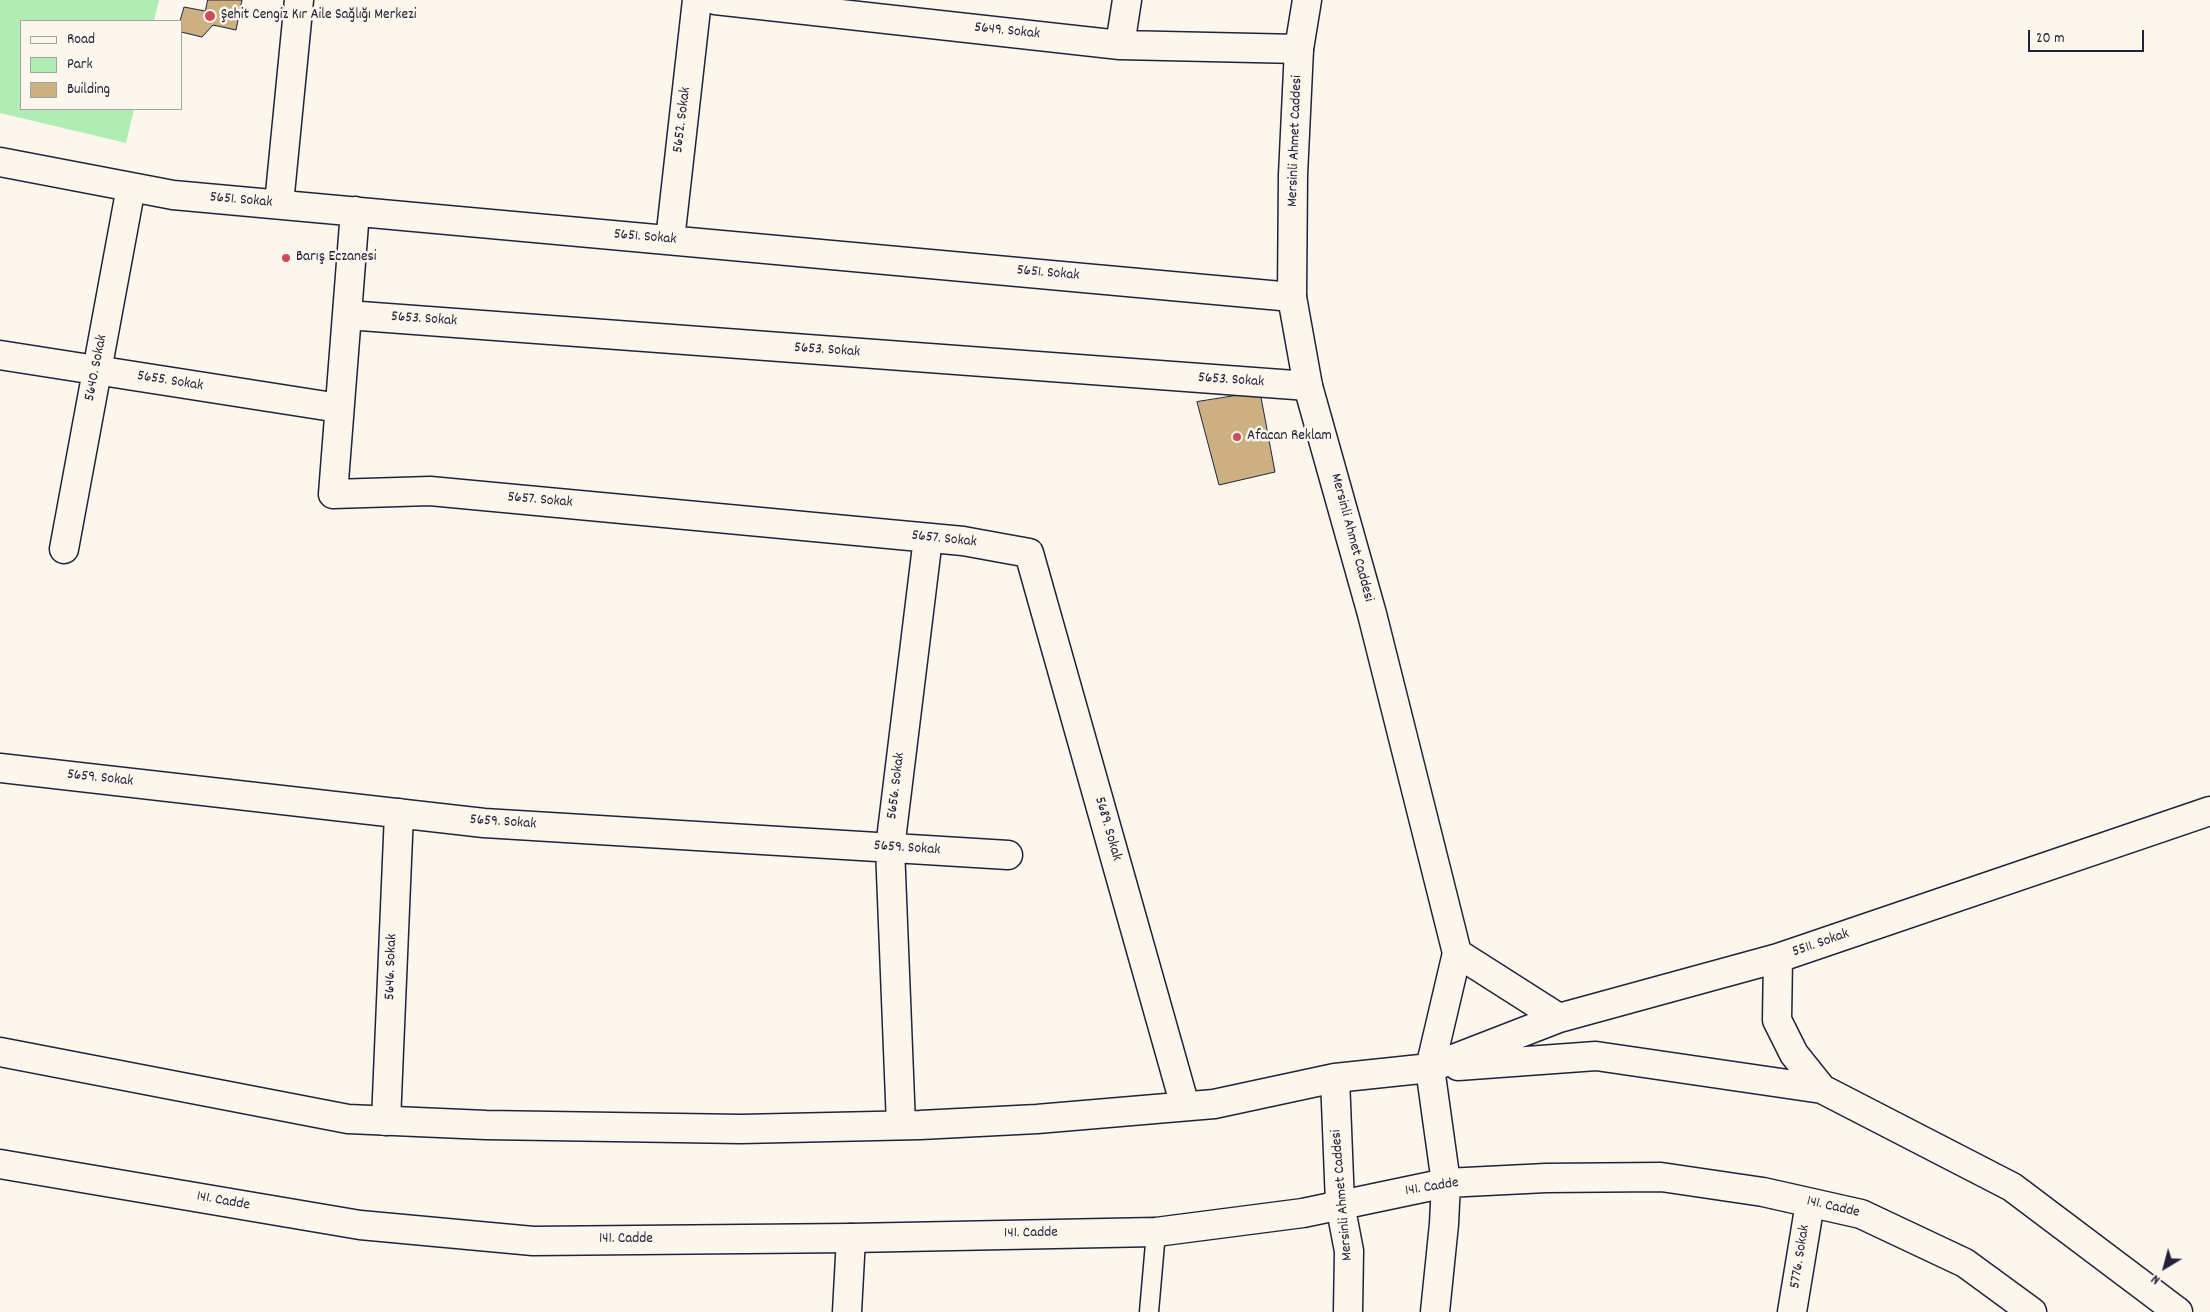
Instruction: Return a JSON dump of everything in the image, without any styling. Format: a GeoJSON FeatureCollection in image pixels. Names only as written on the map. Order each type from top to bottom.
{"type":"FeatureCollection","features":[{"type":"Feature","properties":{"kind":"street"},"geometry":{"type":"LineString","coordinates":[[279,204],[299,0]]}},
{"type":"Feature","properties":{"kind":"street","name":"5652. Sokak"},"geometry":{"type":"LineString","coordinates":[[670,240],[697,0]]}},
{"type":"Feature","properties":{"kind":"street","name":"5649. Sokak"},"geometry":{"type":"LineString","coordinates":[[715,0],[898,10],[1120,45],[1300,48]]}},
{"type":"Feature","properties":{"kind":"street"},"geometry":{"type":"LineString","coordinates":[[1120,45],[1127,0]]}},
{"type":"Feature","properties":{"kind":"street","name":"Mersinli Ahmet Caddesi"},"geometry":{"type":"LineString","coordinates":[[1307,0],[1300,48],[1293,175],[1292,297],[1308,386],[1372,614],[1457,953],[1430,1068]]}},
{"type":"Feature","properties":{"kind":"street","name":"5651. Sokak"},"geometry":{"type":"LineString","coordinates":[[0,162],[173,195],[1292,297]]}},
{"type":"Feature","properties":{"kind":"street","name":"5640. Sokak"},"geometry":{"type":"LineString","coordinates":[[64,549],[131,187]]}},
{"type":"Feature","properties":{"kind":"street","name":"5657. Sokak"},"geometry":{"type":"LineString","coordinates":[[355,211],[333,494],[430,491],[963,541],[1029,553]]}},
{"type":"Feature","properties":{"kind":"street","name":"5653. Sokak"},"geometry":{"type":"LineString","coordinates":[[347,315],[1308,386]]}},
{"type":"Feature","properties":{"kind":"street","name":"5655. Sokak"},"geometry":{"type":"LineString","coordinates":[[0,356],[340,408]]}},
{"type":"Feature","properties":{"kind":"street","name":"5656. Sokak"},"geometry":{"type":"LineString","coordinates":[[901,1125],[890,848],[928,538]]}},
{"type":"Feature","properties":{"kind":"street","name":"5689. Sokak"},"geometry":{"type":"LineString","coordinates":[[1029,553],[1184,1106]]}},
{"type":"Feature","properties":{"kind":"street","name":"5659. Sokak"},"geometry":{"type":"LineString","coordinates":[[0,768],[484,823],[1008,855]]}},
{"type":"Feature","properties":{"kind":"street","name":"5511. Sokak"},"geometry":{"type":"LineString","coordinates":[[1430,1068],[1559,1018],[1778,958],[2210,811]]}},
{"type":"Feature","properties":{"kind":"street","name":"5646. Sokak"},"geometry":{"type":"LineString","coordinates":[[386,1121],[398,813]]}},
{"type":"Feature","properties":{"kind":"street"},"geometry":{"type":"LineString","coordinates":[[1457,953],[1559,1018]]}},
{"type":"Feature","properties":{"kind":"street"},"geometry":{"type":"LineString","coordinates":[[1778,958],[1777,1020],[1794,1054],[1822,1089]]}},
{"type":"Feature","properties":{"kind":"street"},"geometry":{"type":"LineString","coordinates":[[0,1052],[348,1119],[486,1125],[741,1129],[1037,1119],[1214,1104],[1335,1078],[1430,1068],[1596,1056],[1822,1089],[2012,1187],[2178,1312]]}},
{"type":"Feature","properties":{"kind":"street"},"geometry":{"type":"LineString","coordinates":[[1430,1068],[1446,1183],[1435,1312]]}},
{"type":"Feature","properties":{"kind":"street","name":"Mersinli Ahmet Caddesi"},"geometry":{"type":"LineString","coordinates":[[1335,1078],[1340,1204],[1349,1251],[1348,1312]]}},
{"type":"Feature","properties":{"kind":"street","name":"141. Cadde"},"geometry":{"type":"LineString","coordinates":[[0,1164],[360,1225],[533,1241],[851,1238],[1156,1232],[1303,1213],[1446,1183],[1546,1178],[1661,1177],[1763,1192],[1861,1214],[1965,1263],[2032,1312]]}},
{"type":"Feature","properties":{"kind":"street","name":"5776. Sokak"},"geometry":{"type":"LineString","coordinates":[[1792,1312],[1810,1203]]}},
{"type":"Feature","properties":{"kind":"street"},"geometry":{"type":"LineString","coordinates":[[848,1312],[851,1238]]}},
{"type":"Feature","properties":{"kind":"lane"},"geometry":{"type":"LineString","coordinates":[[1149,1312],[1156,1232]]}},
{"type":"Feature","properties":{"kind":"green space"},"geometry":{"type":"Polygon","coordinates":[[[0,0],[159,0],[154,20],[20,20],[20,110],[134,110],[126,143],[0,113],[0,0]]]}},
{"type":"Feature","properties":{"kind":"building","name":"Şehit Cengiz Kır Aile Sağlığı Merkezi"},"geometry":{"type":"Polygon","coordinates":[[[208,0],[242,0],[236,30],[213,25],[202,37],[182,32],[182,20],[180,20],[184,7],[205,11],[208,0]]]}},
{"type":"Feature","properties":{"kind":"building","name":"Afacan Reklam"},"geometry":{"type":"Polygon","coordinates":[[[1260,392],[1275,472],[1219,485],[1197,402],[1260,392]]]}},
{"type":"Feature","properties":{"kind":"place","name":"Şehit Cengiz Kır Aile Sağlığı Merkezi"},"geometry":{"type":"Point","coordinates":[210,16]}},
{"type":"Feature","properties":{"kind":"place","name":"Barış Eczanesi"},"geometry":{"type":"Point","coordinates":[286,258]}},
{"type":"Feature","properties":{"kind":"place","name":"Afacan Reklam"},"geometry":{"type":"Point","coordinates":[1237,437]}}]}
